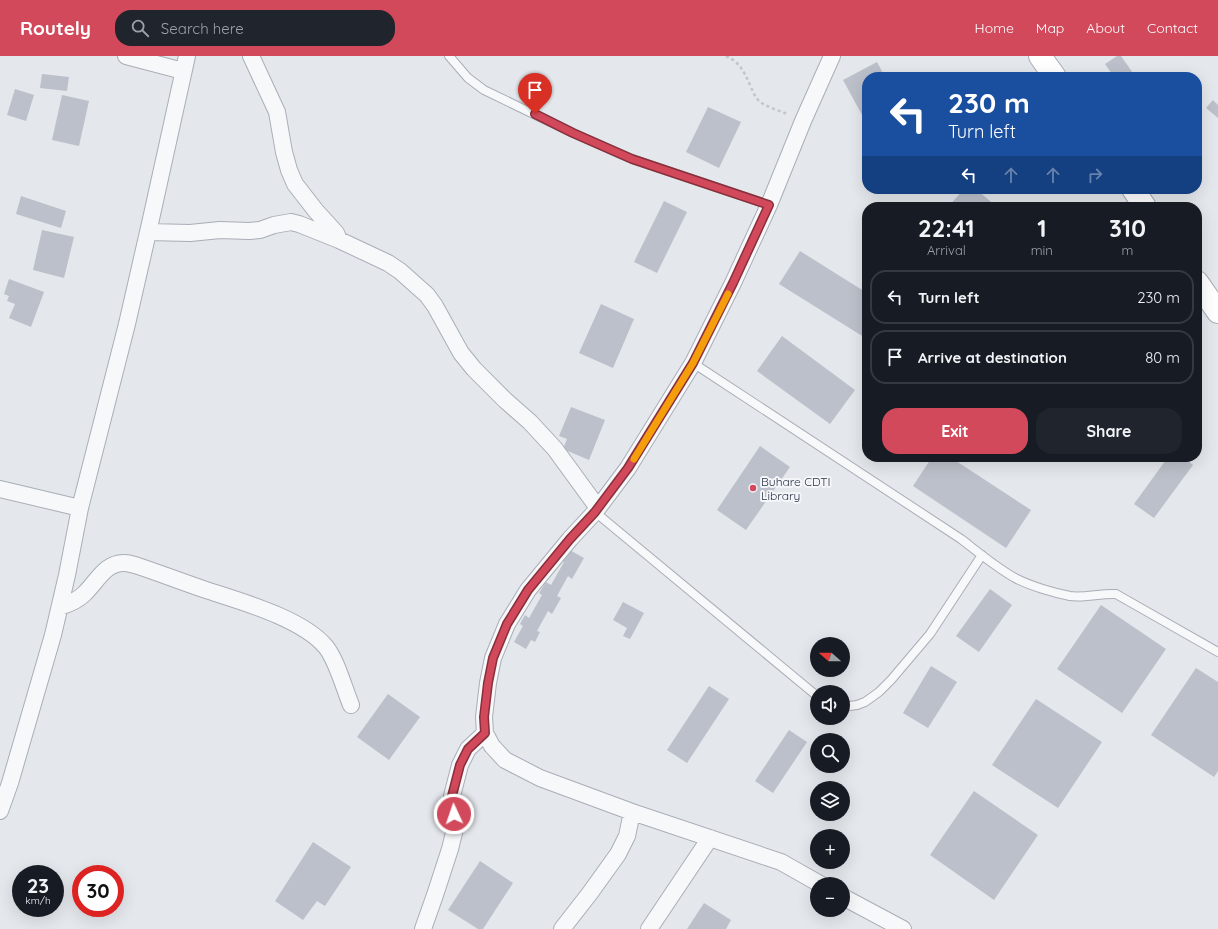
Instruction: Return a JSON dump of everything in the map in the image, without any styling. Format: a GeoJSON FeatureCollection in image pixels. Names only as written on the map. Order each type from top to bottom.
{"type":"FeatureCollection","features":[{"type":"Feature","properties":{"kind":"main road"},"geometry":{"type":"LineString","coordinates":[[1040,56],[1051,72]]}},
{"type":"Feature","properties":{"kind":"main road"},"geometry":{"type":"LineString","coordinates":[[1202,289],[1218,312]]}},
{"type":"Feature","properties":{"kind":"street"},"geometry":{"type":"LineString","coordinates":[[0,812],[10,783],[53,636],[67,576],[80,508],[125,331],[185,63],[126,56]]}},
{"type":"Feature","properties":{"kind":"street"},"geometry":{"type":"LineString","coordinates":[[251,56],[277,112],[284,152],[295,184],[316,211],[336,233],[339,240]]}},
{"type":"Feature","properties":{"kind":"street"},"geometry":{"type":"LineString","coordinates":[[810,878],[781,862],[632,812],[540,778],[505,760],[492,746],[485,733],[484,717],[493,658],[507,624],[528,590],[570,539],[597,510],[628,468],[693,363],[733,283],[769,205],[803,121],[832,56]]}},
{"type":"Feature","properties":{"kind":"street"},"geometry":{"type":"LineString","coordinates":[[148,232],[190,233],[220,230],[260,230],[274,225],[291,222],[300,224],[339,240],[388,263],[400,271],[426,295],[435,306],[461,353],[474,369],[505,400],[530,422],[555,450],[597,510]]}},
{"type":"Feature","properties":{"kind":"street"},"geometry":{"type":"LineString","coordinates":[[0,489],[80,508]]}},
{"type":"Feature","properties":{"kind":"street"},"geometry":{"type":"LineString","coordinates":[[60,607],[75,601],[84,594],[100,574],[110,567],[125,563],[138,566],[270,612],[309,632],[325,646],[332,657],[351,705]]}},
{"type":"Feature","properties":{"kind":"street"},"geometry":{"type":"LineString","coordinates":[[423,929],[452,838],[454,820],[452,796],[460,765],[468,749],[485,733]]}},
{"type":"Feature","properties":{"kind":"street"},"geometry":{"type":"LineString","coordinates":[[562,929],[618,854],[627,836],[632,812]]}},
{"type":"Feature","properties":{"kind":"street"},"geometry":{"type":"LineString","coordinates":[[649,929],[710,838]]}},
{"type":"Feature","properties":{"kind":"street"},"geometry":{"type":"LineString","coordinates":[[850,900],[903,929]]}},
{"type":"Feature","properties":{"kind":"lane"},"geometry":{"type":"LineString","coordinates":[[449,56],[468,78],[484,90],[573,133],[632,159],[769,205]]}},
{"type":"Feature","properties":{"kind":"lane"},"geometry":{"type":"LineString","coordinates":[[693,363],[962,539],[1017,579],[1048,591],[1071,596],[1116,594],[1218,652]]}},
{"type":"Feature","properties":{"kind":"lane"},"geometry":{"type":"LineString","coordinates":[[597,510],[810,690]]}},
{"type":"Feature","properties":{"kind":"lane"},"geometry":{"type":"LineString","coordinates":[[850,707],[857,706],[865,702],[879,692],[891,680],[930,634],[982,555]]}},
{"type":"Feature","properties":{"kind":"path"},"geometry":{"type":"LineString","coordinates":[[726,56],[739,64],[759,101],[803,121]]}},
{"type":"Feature","properties":{"kind":"building"},"geometry":{"type":"Polygon","coordinates":[[[1117,56],[1121,56],[1132,72],[1111,72],[1105,64],[1117,56]]]}},
{"type":"Feature","properties":{"kind":"building"},"geometry":{"type":"Polygon","coordinates":[[[877,62],[882,72],[862,72],[862,115],[843,80],[877,62]]]}},
{"type":"Feature","properties":{"kind":"building"},"geometry":{"type":"Polygon","coordinates":[[[42,74],[69,77],[67,91],[40,88],[42,74]]]}},
{"type":"Feature","properties":{"kind":"building"},"geometry":{"type":"Polygon","coordinates":[[[15,89],[34,95],[26,121],[7,115],[15,89]]]}},
{"type":"Feature","properties":{"kind":"building"},"geometry":{"type":"Polygon","coordinates":[[[62,95],[89,101],[79,146],[52,140],[62,95]]]}},
{"type":"Feature","properties":{"kind":"building"},"geometry":{"type":"Polygon","coordinates":[[[1213,100],[1218,105],[1218,118],[1206,108],[1213,100]]]}},
{"type":"Feature","properties":{"kind":"building"},"geometry":{"type":"Polygon","coordinates":[[[708,107],[741,122],[719,168],[686,152],[708,107]]]}},
{"type":"Feature","properties":{"kind":"building"},"geometry":{"type":"Polygon","coordinates":[[[960,194],[982,194],[991,202],[952,202],[960,194]]]}},
{"type":"Feature","properties":{"kind":"building"},"geometry":{"type":"Polygon","coordinates":[[[21,196],[66,211],[61,228],[16,214],[21,196]]]}},
{"type":"Feature","properties":{"kind":"building"},"geometry":{"type":"Polygon","coordinates":[[[664,201],[687,212],[657,273],[634,262],[664,201]]]}},
{"type":"Feature","properties":{"kind":"building"},"geometry":{"type":"Polygon","coordinates":[[[42,230],[74,237],[64,278],[33,270],[42,230]]]}},
{"type":"Feature","properties":{"kind":"building"},"geometry":{"type":"Polygon","coordinates":[[[800,251],[862,290],[862,336],[779,284],[800,251]]]}},
{"type":"Feature","properties":{"kind":"building"},"geometry":{"type":"Polygon","coordinates":[[[9,279],[44,292],[31,327],[9,318],[15,304],[7,301],[9,296],[4,294],[9,279]]]}},
{"type":"Feature","properties":{"kind":"building"},"geometry":{"type":"Polygon","coordinates":[[[601,304],[634,319],[613,368],[579,353],[601,304]]]}},
{"type":"Feature","properties":{"kind":"building"},"geometry":{"type":"Polygon","coordinates":[[[782,336],[855,390],[830,424],[757,371],[782,336]]]}},
{"type":"Feature","properties":{"kind":"building"},"geometry":{"type":"Polygon","coordinates":[[[571,407],[605,420],[589,460],[563,449],[567,439],[559,436],[571,407]]]}},
{"type":"Feature","properties":{"kind":"building","name":"Buhare CDTI Library"},"geometry":{"type":"Polygon","coordinates":[[[760,446],[790,467],[746,530],[717,510],[760,446]]]}},
{"type":"Feature","properties":{"kind":"building"},"geometry":{"type":"Polygon","coordinates":[[[929,462],[958,462],[1031,510],[1006,548],[913,486],[929,462]]]}},
{"type":"Feature","properties":{"kind":"building"},"geometry":{"type":"Polygon","coordinates":[[[1164,462],[1189,462],[1193,465],[1154,518],[1134,504],[1164,462]]]}},
{"type":"Feature","properties":{"kind":"building"},"geometry":{"type":"Polygon","coordinates":[[[566,548],[584,558],[572,579],[568,576],[557,596],[561,598],[552,614],[548,611],[537,631],[540,632],[535,642],[531,640],[526,649],[514,642],[523,626],[520,624],[525,615],[529,618],[542,595],[539,593],[546,582],[551,585],[564,562],[559,560],[566,548]]]}},
{"type":"Feature","properties":{"kind":"building"},"geometry":{"type":"Polygon","coordinates":[[[990,589],[1012,605],[979,652],[956,636],[990,589]]]}},
{"type":"Feature","properties":{"kind":"building"},"geometry":{"type":"Polygon","coordinates":[[[623,602],[644,613],[630,639],[623,636],[627,628],[613,620],[623,602]]]}},
{"type":"Feature","properties":{"kind":"building"},"geometry":{"type":"Polygon","coordinates":[[[1101,605],[1166,649],[1122,713],[1057,669],[1101,605]]]}},
{"type":"Feature","properties":{"kind":"building"},"geometry":{"type":"Polygon","coordinates":[[[931,666],[957,682],[928,728],[903,713],[931,666]]]}},
{"type":"Feature","properties":{"kind":"building"},"geometry":{"type":"Polygon","coordinates":[[[1196,668],[1218,682],[1218,771],[1214,777],[1151,735],[1196,668]]]}},
{"type":"Feature","properties":{"kind":"building"},"geometry":{"type":"Polygon","coordinates":[[[709,686],[729,699],[687,763],[667,750],[709,686]]]}},
{"type":"Feature","properties":{"kind":"building"},"geometry":{"type":"Polygon","coordinates":[[[388,694],[420,717],[389,760],[357,737],[388,694]]]}},
{"type":"Feature","properties":{"kind":"building"},"geometry":{"type":"Polygon","coordinates":[[[1036,699],[1102,742],[1058,808],[992,765],[1036,699]]]}},
{"type":"Feature","properties":{"kind":"building"},"geometry":{"type":"Polygon","coordinates":[[[789,730],[807,742],[773,793],[755,781],[789,730]]]}},
{"type":"Feature","properties":{"kind":"building"},"geometry":{"type":"Polygon","coordinates":[[[974,791],[1038,835],[994,900],[930,855],[974,791]]]}},
{"type":"Feature","properties":{"kind":"building"},"geometry":{"type":"Polygon","coordinates":[[[313,842],[351,867],[325,906],[317,901],[303,920],[275,901],[313,842]]]}},
{"type":"Feature","properties":{"kind":"building"},"geometry":{"type":"Polygon","coordinates":[[[480,861],[513,883],[483,929],[478,929],[448,910],[480,861]]]}},
{"type":"Feature","properties":{"kind":"building"},"geometry":{"type":"Polygon","coordinates":[[[704,903],[731,920],[726,929],[687,929],[704,903]]]}},
{"type":"Feature","properties":{"kind":"slow traffic"},"geometry":{"type":"LineString","coordinates":[[634,459],[693,363],[728,294]]}},
{"type":"Feature","properties":{"kind":"place","name":"Buhare CDTI Library"},"geometry":{"type":"Point","coordinates":[753,488]}},
{"type":"Feature","properties":{"kind":"route"},"geometry":{"type":"LineString","coordinates":[[454,814],[452,796],[460,765],[468,749],[485,733],[484,717],[493,658],[507,624],[528,590],[570,539],[595,512],[628,468],[693,363],[733,283],[769,205],[632,159],[573,133],[535,114]]}}]}
